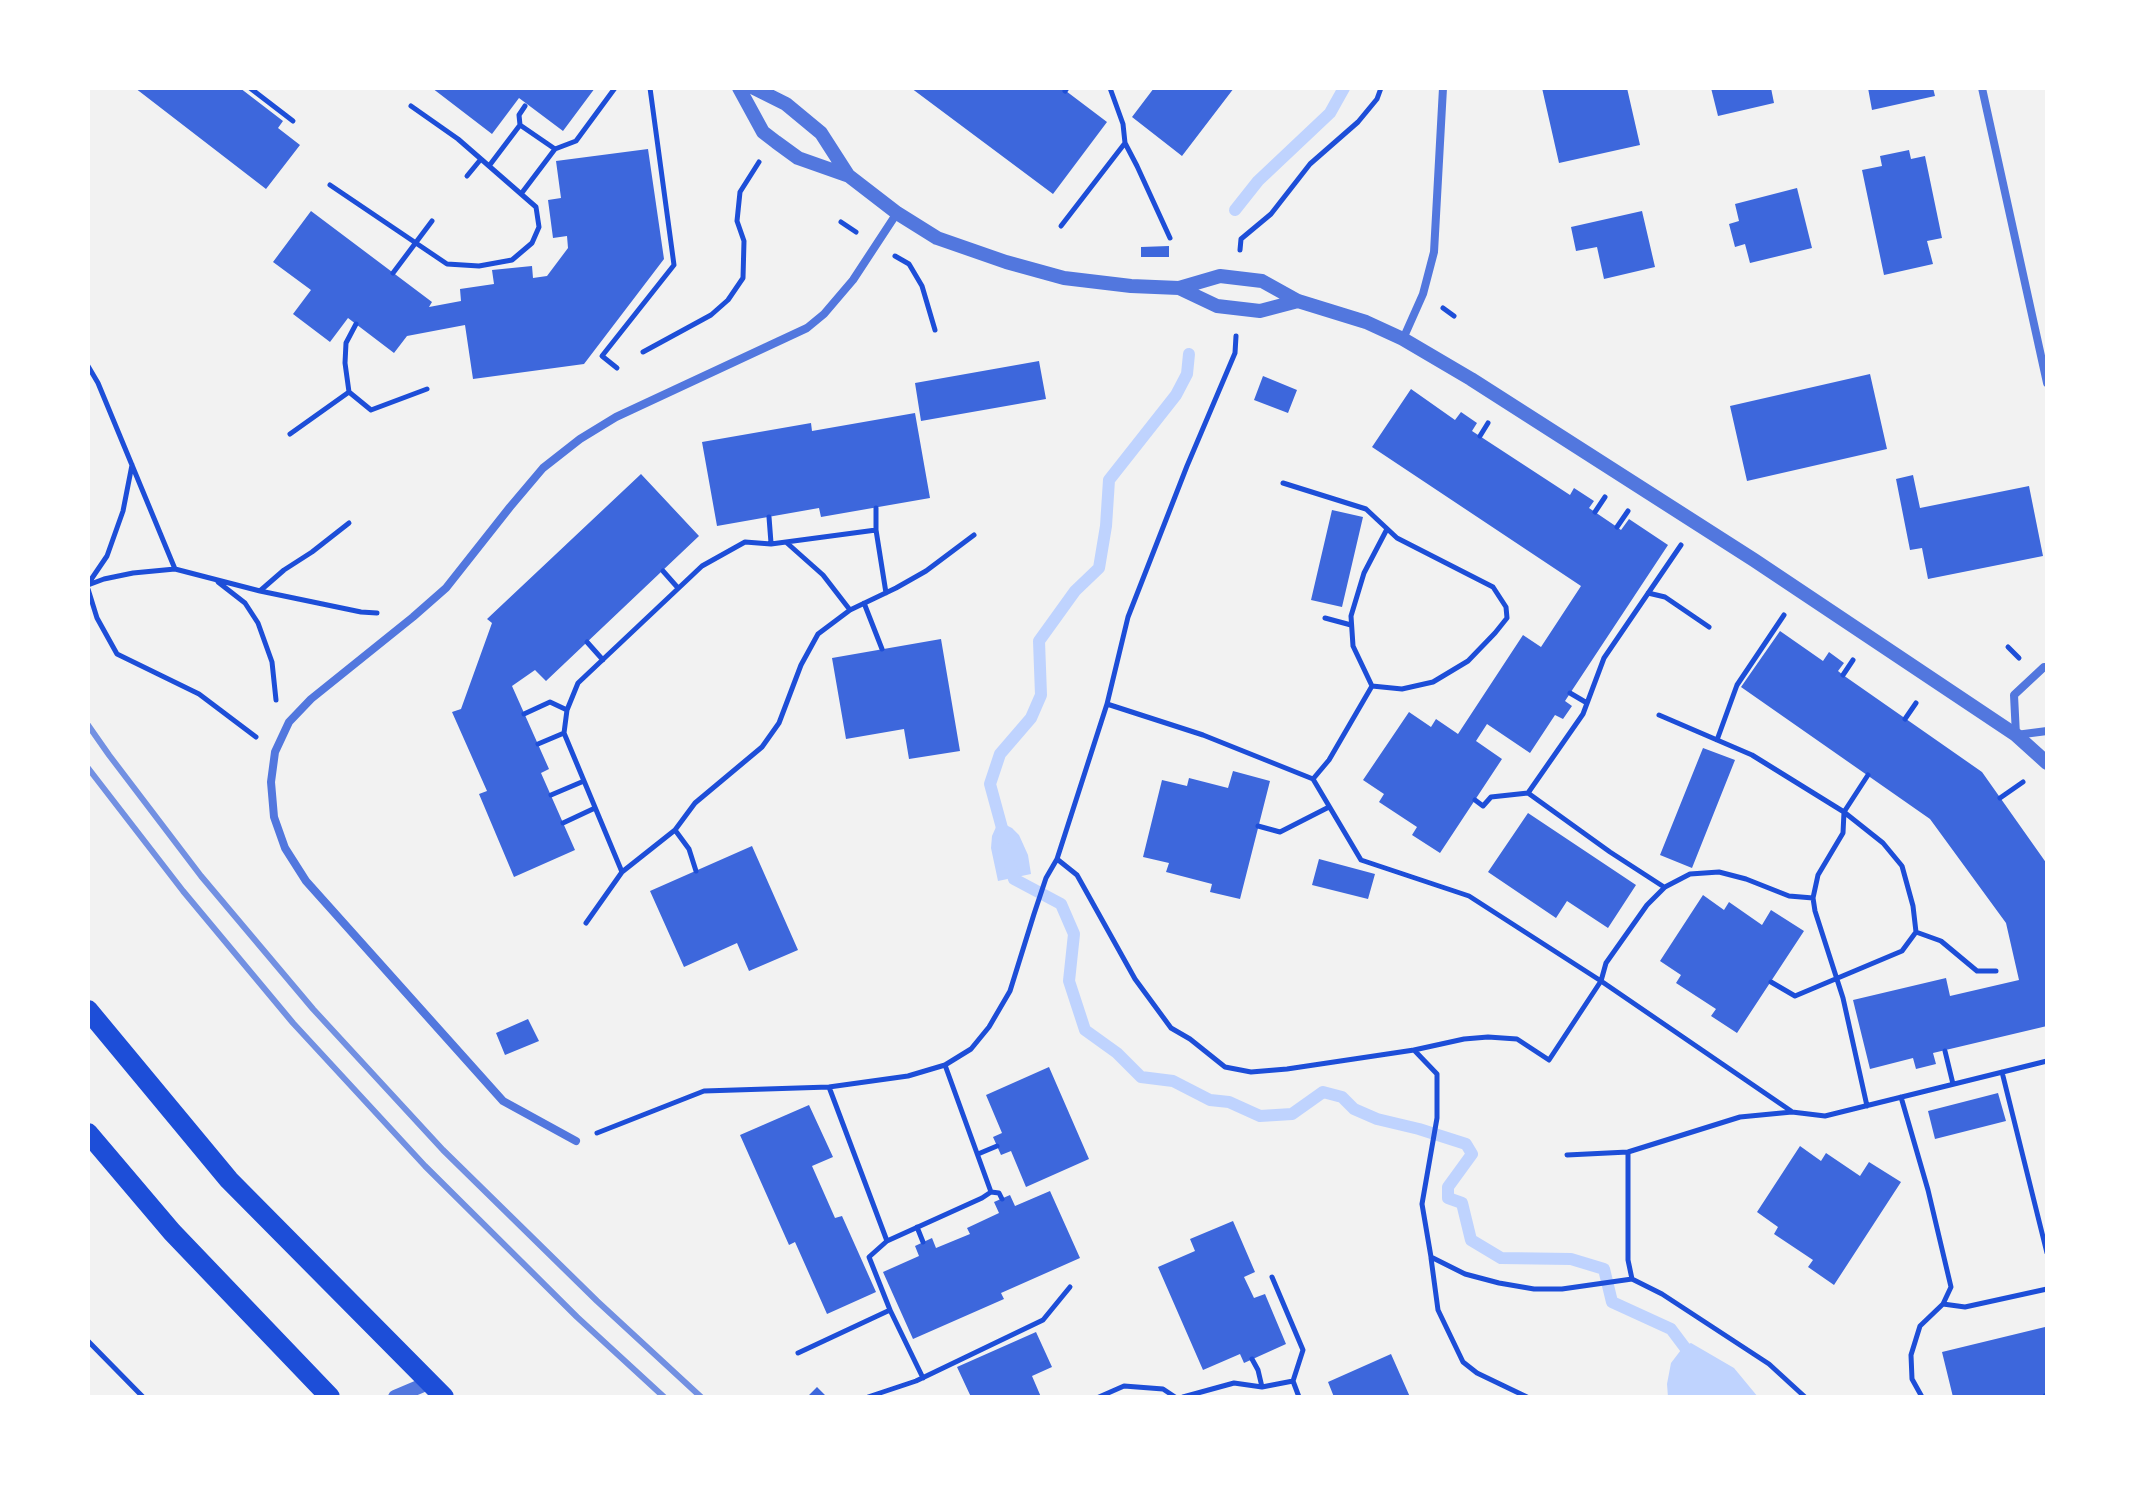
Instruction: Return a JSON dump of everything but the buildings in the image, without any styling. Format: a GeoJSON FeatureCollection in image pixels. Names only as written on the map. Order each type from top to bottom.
{"type":"FeatureCollection","features":[{"type":"Feature","properties":{"kind":"main road"},"geometry":{"type":"LineString","coordinates":[[88,1010],[229,1180],[424,1390],[444,1397]]}},
{"type":"Feature","properties":{"kind":"main road"},"geometry":{"type":"LineString","coordinates":[[88,1133],[172,1232],[330,1397]]}},
{"type":"Feature","properties":{"kind":"street"},"geometry":{"type":"LineString","coordinates":[[739,88],[763,132],[776,142],[798,158],[849,176],[897,213],[937,238],[1064,278],[1179,288],[1220,276],[1262,281],[1298,301],[1366,322],[1403,339],[1754,560],[2016,735],[2047,763]]}},
{"type":"Feature","properties":{"kind":"street"},"geometry":{"type":"LineString","coordinates":[[754,88],[786,104],[821,133],[849,176]]}},
{"type":"Feature","properties":{"kind":"street"},"geometry":{"type":"LineString","coordinates":[[1403,339],[1423,294],[1434,252],[1443,88]]}},
{"type":"Feature","properties":{"kind":"street"},"geometry":{"type":"LineString","coordinates":[[1982,88],[2047,383]]}},
{"type":"Feature","properties":{"kind":"street"},"geometry":{"type":"LineString","coordinates":[[576,1141],[503,1101],[306,881],[285,848],[274,817],[271,782],[275,752],[289,722],[311,699],[446,588],[543,468],[580,439],[616,417],[807,328],[824,314],[853,280],[897,213]]}},
{"type":"Feature","properties":{"kind":"street"},"geometry":{"type":"LineString","coordinates":[[1179,288],[1217,306],[1260,311],[1298,301]]}},
{"type":"Feature","properties":{"kind":"street"},"geometry":{"type":"LineString","coordinates":[[2016,735],[2014,695],[2047,667]]}},
{"type":"Feature","properties":{"kind":"street"},"geometry":{"type":"LineString","coordinates":[[2016,735],[2047,731]]}},
{"type":"Feature","properties":{"kind":"street"},"geometry":{"type":"LineString","coordinates":[[395,1397],[424,1390]]}},
{"type":"Feature","properties":{"kind":"path"},"geometry":{"type":"LineString","coordinates":[[250,88],[293,121]]}},
{"type":"Feature","properties":{"kind":"path"},"geometry":{"type":"LineString","coordinates":[[521,194],[555,149],[576,141],[615,88]]}},
{"type":"Feature","properties":{"kind":"path"},"geometry":{"type":"LineString","coordinates":[[617,368],[602,356],[674,265],[650,88]]}},
{"type":"Feature","properties":{"kind":"path"},"geometry":{"type":"LineString","coordinates":[[1110,88],[1123,124],[1125,143],[1170,238]]}},
{"type":"Feature","properties":{"kind":"path"},"geometry":{"type":"LineString","coordinates":[[1241,239],[1271,214],[1310,164],[1358,122],[1377,99],[1381,88]]}},
{"type":"Feature","properties":{"kind":"path"},"geometry":{"type":"LineString","coordinates":[[330,185],[447,264],[479,266],[512,260],[532,243],[539,227],[536,207],[458,139],[411,106]]}},
{"type":"Feature","properties":{"kind":"path"},"geometry":{"type":"LineString","coordinates":[[489,166],[520,125],[519,115],[525,106]]}},
{"type":"Feature","properties":{"kind":"path"},"geometry":{"type":"LineString","coordinates":[[520,125],[555,149]]}},
{"type":"Feature","properties":{"kind":"path"},"geometry":{"type":"LineString","coordinates":[[1061,226],[1125,143]]}},
{"type":"Feature","properties":{"kind":"path"},"geometry":{"type":"LineString","coordinates":[[467,176],[481,159]]}},
{"type":"Feature","properties":{"kind":"path"},"geometry":{"type":"LineString","coordinates":[[643,352],[711,315],[728,300],[743,278],[744,241],[737,221],[740,192],[761,160]]}},
{"type":"Feature","properties":{"kind":"path"},"geometry":{"type":"LineString","coordinates":[[393,273],[432,221]]}},
{"type":"Feature","properties":{"kind":"path"},"geometry":{"type":"LineString","coordinates":[[909,264],[922,286],[935,330]]}},
{"type":"Feature","properties":{"kind":"path"},"geometry":{"type":"LineString","coordinates":[[356,324],[346,343],[349,392],[371,410],[427,389]]}},
{"type":"Feature","properties":{"kind":"path"},"geometry":{"type":"LineString","coordinates":[[576,1141],[704,1091],[829,1087],[908,1076],[945,1065],[971,1049],[989,1027],[1010,991],[1046,878],[1057,859],[1107,704],[1128,617],[1235,353],[1237,328]]}},
{"type":"Feature","properties":{"kind":"path"},"geometry":{"type":"LineString","coordinates":[[88,366],[98,383],[175,569]]}},
{"type":"Feature","properties":{"kind":"path"},"geometry":{"type":"LineString","coordinates":[[290,434],[349,392]]}},
{"type":"Feature","properties":{"kind":"path"},"geometry":{"type":"LineString","coordinates":[[1480,436],[1489,422]]}},
{"type":"Feature","properties":{"kind":"path"},"geometry":{"type":"LineString","coordinates":[[132,464],[123,511],[107,556],[88,586],[97,618],[117,654],[199,694],[275,752]]}},
{"type":"Feature","properties":{"kind":"path"},"geometry":{"type":"LineString","coordinates":[[1283,483],[1366,509],[1397,538],[1493,587],[1506,607],[1507,618],[1468,661],[1433,682],[1402,689],[1372,686]]}},
{"type":"Feature","properties":{"kind":"path"},"geometry":{"type":"LineString","coordinates":[[1595,512],[1606,495]]}},
{"type":"Feature","properties":{"kind":"path"},"geometry":{"type":"LineString","coordinates":[[876,508],[876,530],[886,593]]}},
{"type":"Feature","properties":{"kind":"path"},"geometry":{"type":"LineString","coordinates":[[1617,527],[1629,510]]}},
{"type":"Feature","properties":{"kind":"path"},"geometry":{"type":"LineString","coordinates":[[769,517],[771,544]]}},
{"type":"Feature","properties":{"kind":"path"},"geometry":{"type":"LineString","coordinates":[[260,591],[349,523]]}},
{"type":"Feature","properties":{"kind":"path"},"geometry":{"type":"LineString","coordinates":[[1372,686],[1353,646],[1351,616],[1364,573],[1387,529]]}},
{"type":"Feature","properties":{"kind":"path"},"geometry":{"type":"LineString","coordinates":[[622,872],[564,733],[567,710],[578,683],[702,566],[745,542],[771,544],[876,530]]}},
{"type":"Feature","properties":{"kind":"path"},"geometry":{"type":"LineString","coordinates":[[586,923],[622,872],[675,830],[695,803],[762,747],[779,723],[801,665],[818,634],[850,610],[926,571],[974,535]]}},
{"type":"Feature","properties":{"kind":"path"},"geometry":{"type":"LineString","coordinates":[[787,542],[823,575],[850,610]]}},
{"type":"Feature","properties":{"kind":"path"},"geometry":{"type":"LineString","coordinates":[[1528,793],[1583,714],[1604,658],[1681,544]]}},
{"type":"Feature","properties":{"kind":"path"},"geometry":{"type":"LineString","coordinates":[[88,586],[133,573],[175,569],[361,612],[413,617]]}},
{"type":"Feature","properties":{"kind":"path"},"geometry":{"type":"LineString","coordinates":[[663,571],[678,588]]}},
{"type":"Feature","properties":{"kind":"path"},"geometry":{"type":"LineString","coordinates":[[214,579],[245,603],[258,623],[272,662],[284,733]]}},
{"type":"Feature","properties":{"kind":"path"},"geometry":{"type":"LineString","coordinates":[[1648,593],[1665,597],[1709,627]]}},
{"type":"Feature","properties":{"kind":"path"},"geometry":{"type":"LineString","coordinates":[[864,603],[882,649]]}},
{"type":"Feature","properties":{"kind":"path"},"geometry":{"type":"LineString","coordinates":[[1717,740],[1737,685],[1785,613]]}},
{"type":"Feature","properties":{"kind":"path"},"geometry":{"type":"LineString","coordinates":[[1325,618],[1351,625]]}},
{"type":"Feature","properties":{"kind":"path"},"geometry":{"type":"LineString","coordinates":[[587,642],[603,660]]}},
{"type":"Feature","properties":{"kind":"path"},"geometry":{"type":"LineString","coordinates":[[1843,675],[1853,660]]}},
{"type":"Feature","properties":{"kind":"path"},"geometry":{"type":"LineString","coordinates":[[1313,779],[1329,760],[1372,686]]}},
{"type":"Feature","properties":{"kind":"path"},"geometry":{"type":"LineString","coordinates":[[1570,693],[1587,703]]}},
{"type":"Feature","properties":{"kind":"path"},"geometry":{"type":"LineString","coordinates":[[524,714],[550,702],[567,710]]}},
{"type":"Feature","properties":{"kind":"path"},"geometry":{"type":"LineString","coordinates":[[1905,719],[1916,703]]}},
{"type":"Feature","properties":{"kind":"path"},"geometry":{"type":"LineString","coordinates":[[1107,704],[1203,735],[1313,779],[1361,860],[1469,896],[1601,981],[1792,1112]]}},
{"type":"Feature","properties":{"kind":"path"},"geometry":{"type":"LineString","coordinates":[[1659,715],[1752,755],[1844,812],[1883,843],[1902,866],[1913,906],[1916,932],[1902,951],[1795,996],[1771,982]]}},
{"type":"Feature","properties":{"kind":"path"},"geometry":{"type":"LineString","coordinates":[[538,744],[564,733]]}},
{"type":"Feature","properties":{"kind":"path"},"geometry":{"type":"LineString","coordinates":[[1867,1106],[1843,998],[1813,898],[1818,875],[1843,833],[1844,812],[1868,775]]}},
{"type":"Feature","properties":{"kind":"path"},"geometry":{"type":"LineString","coordinates":[[551,795],[584,781]]}},
{"type":"Feature","properties":{"kind":"path"},"geometry":{"type":"LineString","coordinates":[[2000,798],[2023,782]]}},
{"type":"Feature","properties":{"kind":"path"},"geometry":{"type":"LineString","coordinates":[[1475,800],[1483,806],[1491,797],[1528,793],[1665,887]]}},
{"type":"Feature","properties":{"kind":"path"},"geometry":{"type":"LineString","coordinates":[[1258,826],[1280,832],[1329,807]]}},
{"type":"Feature","properties":{"kind":"path"},"geometry":{"type":"LineString","coordinates":[[563,823],[595,808]]}},
{"type":"Feature","properties":{"kind":"path"},"geometry":{"type":"LineString","coordinates":[[675,830],[689,849],[696,871]]}},
{"type":"Feature","properties":{"kind":"path"},"geometry":{"type":"LineString","coordinates":[[1057,859],[1077,875],[1135,979],[1171,1028],[1225,1067],[1251,1072],[1488,1037],[1517,1039],[1549,1060],[1601,981],[1606,963],[1647,905],[1665,887],[1690,874],[1719,872],[1789,896],[1813,898]]}},
{"type":"Feature","properties":{"kind":"path"},"geometry":{"type":"LineString","coordinates":[[1916,932],[1941,941],[1977,971],[1996,971]]}},
{"type":"Feature","properties":{"kind":"path"},"geometry":{"type":"LineString","coordinates":[[1414,1050],[1437,1074],[1437,1118],[1422,1204],[1438,1310],[1463,1362],[1477,1373],[1527,1397]]}},
{"type":"Feature","properties":{"kind":"path"},"geometry":{"type":"LineString","coordinates":[[1945,1051],[1953,1084]]}},
{"type":"Feature","properties":{"kind":"path"},"geometry":{"type":"LineString","coordinates":[[1567,1155],[1628,1152],[1740,1117],[1792,1112],[1825,1116],[2047,1061]]}},
{"type":"Feature","properties":{"kind":"path"},"geometry":{"type":"LineString","coordinates":[[945,1065],[991,1192]]}},
{"type":"Feature","properties":{"kind":"path"},"geometry":{"type":"LineString","coordinates":[[2002,1072],[2047,1253]]}},
{"type":"Feature","properties":{"kind":"path"},"geometry":{"type":"LineString","coordinates":[[829,1087],[887,1241]]}},
{"type":"Feature","properties":{"kind":"path"},"geometry":{"type":"LineString","coordinates":[[1901,1097],[1928,1190],[1951,1287],[1943,1304],[1920,1326],[1911,1355],[1912,1379],[1922,1397]]}},
{"type":"Feature","properties":{"kind":"path"},"geometry":{"type":"LineString","coordinates":[[978,1154],[997,1146]]}},
{"type":"Feature","properties":{"kind":"path"},"geometry":{"type":"LineString","coordinates":[[1628,1152],[1628,1260],[1632,1279]]}},
{"type":"Feature","properties":{"kind":"path"},"geometry":{"type":"LineString","coordinates":[[923,1378],[890,1310],[869,1257],[887,1241],[991,1192],[999,1193],[1002,1199]]}},
{"type":"Feature","properties":{"kind":"path"},"geometry":{"type":"LineString","coordinates":[[917,1227],[923,1242]]}},
{"type":"Feature","properties":{"kind":"path"},"geometry":{"type":"LineString","coordinates":[[1431,1257],[1465,1274],[1534,1289],[1562,1289],[1632,1279],[1662,1294],[1769,1364],[1805,1397]]}},
{"type":"Feature","properties":{"kind":"path"},"geometry":{"type":"LineString","coordinates":[[1272,1277],[1303,1350],[1293,1381],[1299,1397]]}},
{"type":"Feature","properties":{"kind":"path"},"geometry":{"type":"LineString","coordinates":[[868,1397],[923,1378],[1043,1320],[1070,1287]]}},
{"type":"Feature","properties":{"kind":"path"},"geometry":{"type":"LineString","coordinates":[[1943,1304],[1965,1307],[2047,1289]]}},
{"type":"Feature","properties":{"kind":"path"},"geometry":{"type":"LineString","coordinates":[[798,1353],[890,1310]]}},
{"type":"Feature","properties":{"kind":"path"},"geometry":{"type":"LineString","coordinates":[[88,1341],[143,1397]]}},
{"type":"Feature","properties":{"kind":"path"},"geometry":{"type":"LineString","coordinates":[[1252,1359],[1262,1387]]}},
{"type":"Feature","properties":{"kind":"path"},"geometry":{"type":"LineString","coordinates":[[1183,1397],[1234,1383],[1262,1387],[1293,1381]]}},
{"type":"Feature","properties":{"kind":"path"},"geometry":{"type":"LineString","coordinates":[[1099,1397],[1124,1386],[1163,1389],[1175,1397]]}},
{"type":"Feature","properties":{"kind":"water"},"geometry":{"type":"Polygon","coordinates":[[[1002,823],[1019,835],[1028,855],[1031,874],[998,881],[991,848],[992,836],[1002,823]]]}},
{"type":"Feature","properties":{"kind":"water"},"geometry":{"type":"Polygon","coordinates":[[[1691,1343],[1734,1368],[1758,1397],[1668,1397],[1671,1363],[1684,1346],[1691,1343]]]}},
{"type":"Feature","properties":{"kind":"waterway"},"geometry":{"type":"LineString","coordinates":[[1235,210],[1258,181],[1330,113],[1344,88]]}},
{"type":"Feature","properties":{"kind":"waterway"},"geometry":{"type":"LineString","coordinates":[[1005,839],[990,784],[1000,754],[1031,718],[1041,695],[1039,641],[1075,591],[1099,568],[1109,480],[1176,395],[1187,374],[1189,354]]}},
{"type":"Feature","properties":{"kind":"waterway"},"geometry":{"type":"LineString","coordinates":[[1010,865],[1014,879],[1061,904],[1074,934],[1069,981],[1085,1030],[1117,1053],[1141,1077],[1173,1081],[1210,1100],[1229,1102],[1260,1116],[1292,1114],[1323,1092],[1342,1097],[1354,1109],[1377,1119],[1466,1144],[1472,1154],[1448,1187],[1448,1198],[1462,1203],[1471,1240],[1501,1258],[1571,1259],[1604,1269],[1612,1302],[1671,1329],[1692,1357]]}},
{"type":"Feature","properties":{"kind":"railway"},"geometry":{"type":"LineString","coordinates":[[88,725],[201,876],[313,1009],[443,1150],[597,1301],[701,1397]]}},
{"type":"Feature","properties":{"kind":"railway"},"geometry":{"type":"LineString","coordinates":[[88,768],[183,891],[293,1023],[425,1166],[577,1317],[664,1397]]}}]}
